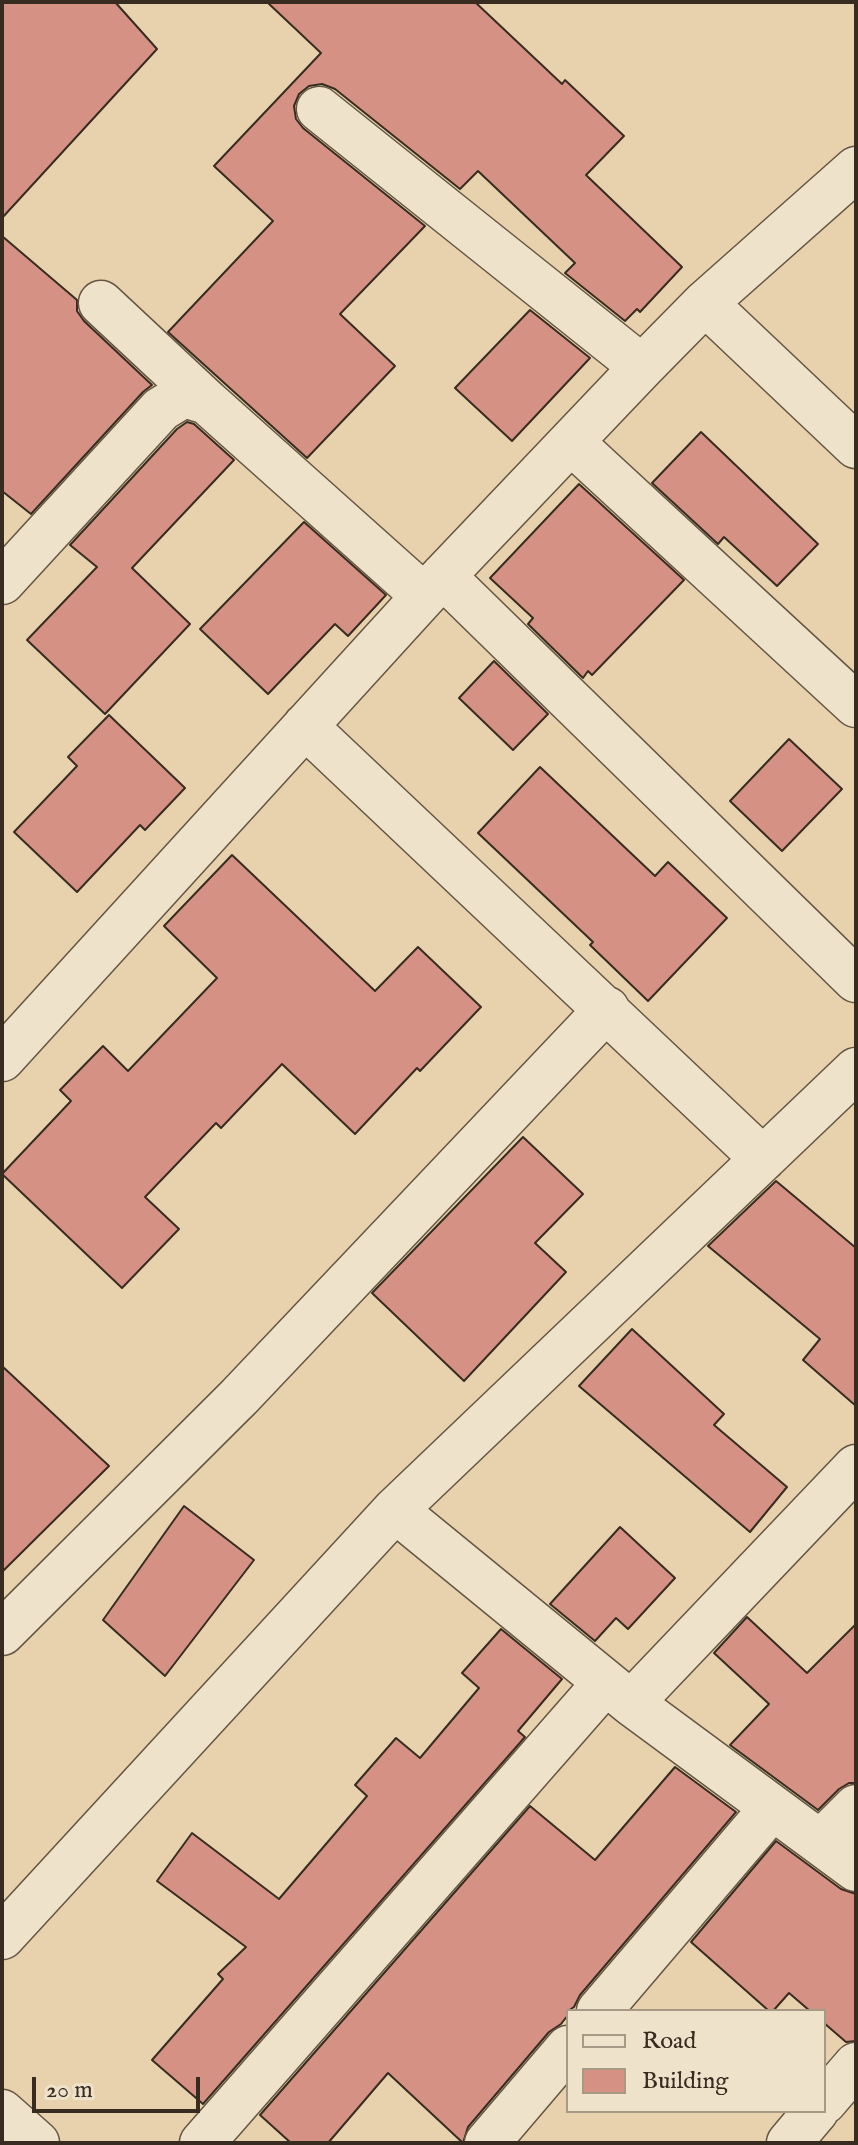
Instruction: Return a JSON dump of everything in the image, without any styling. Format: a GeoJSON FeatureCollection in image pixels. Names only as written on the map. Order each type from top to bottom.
{"type":"FeatureCollection","features":[{"type":"Feature","properties":{"kind":"street"},"geometry":{"type":"LineString","coordinates":[[319,109],[642,367]]}},
{"type":"Feature","properties":{"kind":"street"},"geometry":{"type":"LineString","coordinates":[[2,1059],[433,586],[642,367],[705,303],[856,169]]}},
{"type":"Feature","properties":{"kind":"street"},"geometry":{"type":"LineString","coordinates":[[101,303],[207,402],[433,586],[856,980]]}},
{"type":"Feature","properties":{"kind":"street"},"geometry":{"type":"LineString","coordinates":[[705,303],[856,446]]}},
{"type":"Feature","properties":{"kind":"street"},"geometry":{"type":"LineString","coordinates":[[2,582],[161,409],[184,395],[207,402]]}},
{"type":"Feature","properties":{"kind":"street"},"geometry":{"type":"LineString","coordinates":[[571,442],[856,705]]}},
{"type":"Feature","properties":{"kind":"street"},"geometry":{"type":"LineString","coordinates":[[305,726],[763,1159]]}},
{"type":"Feature","properties":{"kind":"street"},"geometry":{"type":"LineString","coordinates":[[2,1633],[239,1397],[607,1009]]}},
{"type":"Feature","properties":{"kind":"street"},"geometry":{"type":"LineString","coordinates":[[2,1937],[395,1510],[856,1070]]}},
{"type":"Feature","properties":{"kind":"street"},"geometry":{"type":"LineString","coordinates":[[202,2143],[618,1693],[856,1467]]}},
{"type":"Feature","properties":{"kind":"street"},"geometry":{"type":"LineString","coordinates":[[395,1510],[618,1693],[856,1869]]}},
{"type":"Feature","properties":{"kind":"street"},"geometry":{"type":"LineString","coordinates":[[821,1842],[856,1807]]}},
{"type":"Feature","properties":{"kind":"street"},"geometry":{"type":"LineString","coordinates":[[601,2009],[772,1808]]}},
{"type":"Feature","properties":{"kind":"street"},"geometry":{"type":"LineString","coordinates":[[487,2143],[566,2050]]}},
{"type":"Feature","properties":{"kind":"street"},"geometry":{"type":"LineString","coordinates":[[826,2100],[856,2065]]}},
{"type":"Feature","properties":{"kind":"street"},"geometry":{"type":"LineString","coordinates":[[2,2112],[37,2143]]}},
{"type":"Feature","properties":{"kind":"street"},"geometry":{"type":"LineString","coordinates":[[789,2143],[814,2113]]}},
{"type":"Feature","properties":{"kind":"building"},"geometry":{"type":"Polygon","coordinates":[[[2,2],[115,2],[157,49],[2,218],[2,2]]]}},
{"type":"Feature","properties":{"kind":"building"},"geometry":{"type":"Polygon","coordinates":[[[267,2],[475,2],[562,84],[565,80],[624,136],[586,175],[682,267],[640,312],[637,309],[625,321],[565,273],[575,263],[478,171],[460,189],[335,89],[322,84],[309,86],[299,94],[294,106],[296,119],[303,128],[425,226],[340,314],[395,366],[307,458],[168,332],[273,221],[214,166],[321,53],[267,2]]]}},
{"type":"Feature","properties":{"kind":"building"},"geometry":{"type":"Polygon","coordinates":[[[2,236],[77,300],[77,311],[84,321],[152,385],[31,514],[2,491],[2,236]]]}},
{"type":"Feature","properties":{"kind":"building"},"geometry":{"type":"Polygon","coordinates":[[[530,310],[590,358],[512,441],[455,388],[530,310]]]}},
{"type":"Feature","properties":{"kind":"building"},"geometry":{"type":"Polygon","coordinates":[[[187,422],[194,424],[234,460],[132,568],[190,624],[105,714],[27,640],[97,567],[70,545],[177,429],[187,422]]]}},
{"type":"Feature","properties":{"kind":"building"},"geometry":{"type":"Polygon","coordinates":[[[701,432],[818,544],[777,586],[724,537],[718,544],[652,483],[701,432]]]}},
{"type":"Feature","properties":{"kind":"building"},"geometry":{"type":"Polygon","coordinates":[[[579,484],[684,580],[592,675],[588,671],[583,678],[528,624],[533,618],[490,578],[579,484]]]}},
{"type":"Feature","properties":{"kind":"building"},"geometry":{"type":"Polygon","coordinates":[[[304,522],[386,595],[348,636],[335,624],[268,694],[200,629],[304,522]]]}},
{"type":"Feature","properties":{"kind":"building"},"geometry":{"type":"Polygon","coordinates":[[[494,661],[548,714],[513,750],[459,698],[494,661]]]}},
{"type":"Feature","properties":{"kind":"building"},"geometry":{"type":"Polygon","coordinates":[[[109,715],[185,788],[145,830],[140,825],[77,892],[14,832],[77,766],[68,757],[109,715]]]}},
{"type":"Feature","properties":{"kind":"building"},"geometry":{"type":"Polygon","coordinates":[[[789,739],[842,789],[782,851],[730,801],[789,739]]]}},
{"type":"Feature","properties":{"kind":"building"},"geometry":{"type":"Polygon","coordinates":[[[540,767],[655,876],[668,862],[727,918],[648,1001],[590,945],[593,942],[478,833],[540,767]]]}},
{"type":"Feature","properties":{"kind":"building"},"geometry":{"type":"Polygon","coordinates":[[[232,855],[375,991],[418,947],[481,1007],[420,1071],[417,1068],[355,1134],[282,1064],[221,1128],[216,1123],[145,1197],[179,1229],[122,1288],[2,1174],[71,1101],[60,1090],[103,1046],[128,1071],[217,978],[164,926],[232,855]]]}},
{"type":"Feature","properties":{"kind":"building"},"geometry":{"type":"Polygon","coordinates":[[[523,1137],[583,1194],[535,1243],[566,1272],[464,1381],[372,1293],[523,1137]]]}},
{"type":"Feature","properties":{"kind":"building"},"geometry":{"type":"Polygon","coordinates":[[[776,1181],[856,1248],[856,1406],[803,1360],[820,1339],[708,1246],[776,1181]]]}},
{"type":"Feature","properties":{"kind":"building"},"geometry":{"type":"Polygon","coordinates":[[[632,1329],[724,1414],[714,1425],[787,1487],[750,1532],[579,1386],[632,1329]]]}},
{"type":"Feature","properties":{"kind":"building"},"geometry":{"type":"Polygon","coordinates":[[[2,1366],[109,1466],[2,1572],[2,1366]]]}},
{"type":"Feature","properties":{"kind":"building"},"geometry":{"type":"Polygon","coordinates":[[[184,1506],[254,1560],[165,1676],[103,1620],[184,1506]]]}},
{"type":"Feature","properties":{"kind":"building"},"geometry":{"type":"Polygon","coordinates":[[[620,1527],[675,1578],[628,1629],[616,1618],[595,1641],[550,1604],[620,1527]]]}},
{"type":"Feature","properties":{"kind":"building"},"geometry":{"type":"Polygon","coordinates":[[[747,1617],[807,1673],[856,1624],[856,1783],[839,1789],[818,1810],[730,1745],[769,1704],[714,1653],[747,1617]]]}},
{"type":"Feature","properties":{"kind":"building"},"geometry":{"type":"Polygon","coordinates":[[[501,1629],[562,1679],[518,1731],[525,1737],[203,2104],[152,2060],[223,1979],[218,1974],[246,1947],[157,1881],[192,1833],[279,1899],[367,1796],[355,1785],[396,1738],[420,1758],[479,1688],[462,1673],[501,1629]]]}},
{"type":"Feature","properties":{"kind":"building"},"geometry":{"type":"Polygon","coordinates":[[[675,1767],[736,1812],[580,1995],[574,2007],[566,2009],[566,2018],[561,2024],[549,2032],[468,2127],[463,2143],[388,2073],[328,2143],[291,2143],[260,2115],[530,1806],[595,1860],[675,1767]]]}},
{"type":"Feature","properties":{"kind":"building"},"geometry":{"type":"Polygon","coordinates":[[[776,1841],[841,1889],[856,1894],[856,2041],[846,2042],[826,2025],[826,2009],[808,2009],[789,1993],[775,2009],[767,2009],[691,1942],[776,1841]]]}}]}
